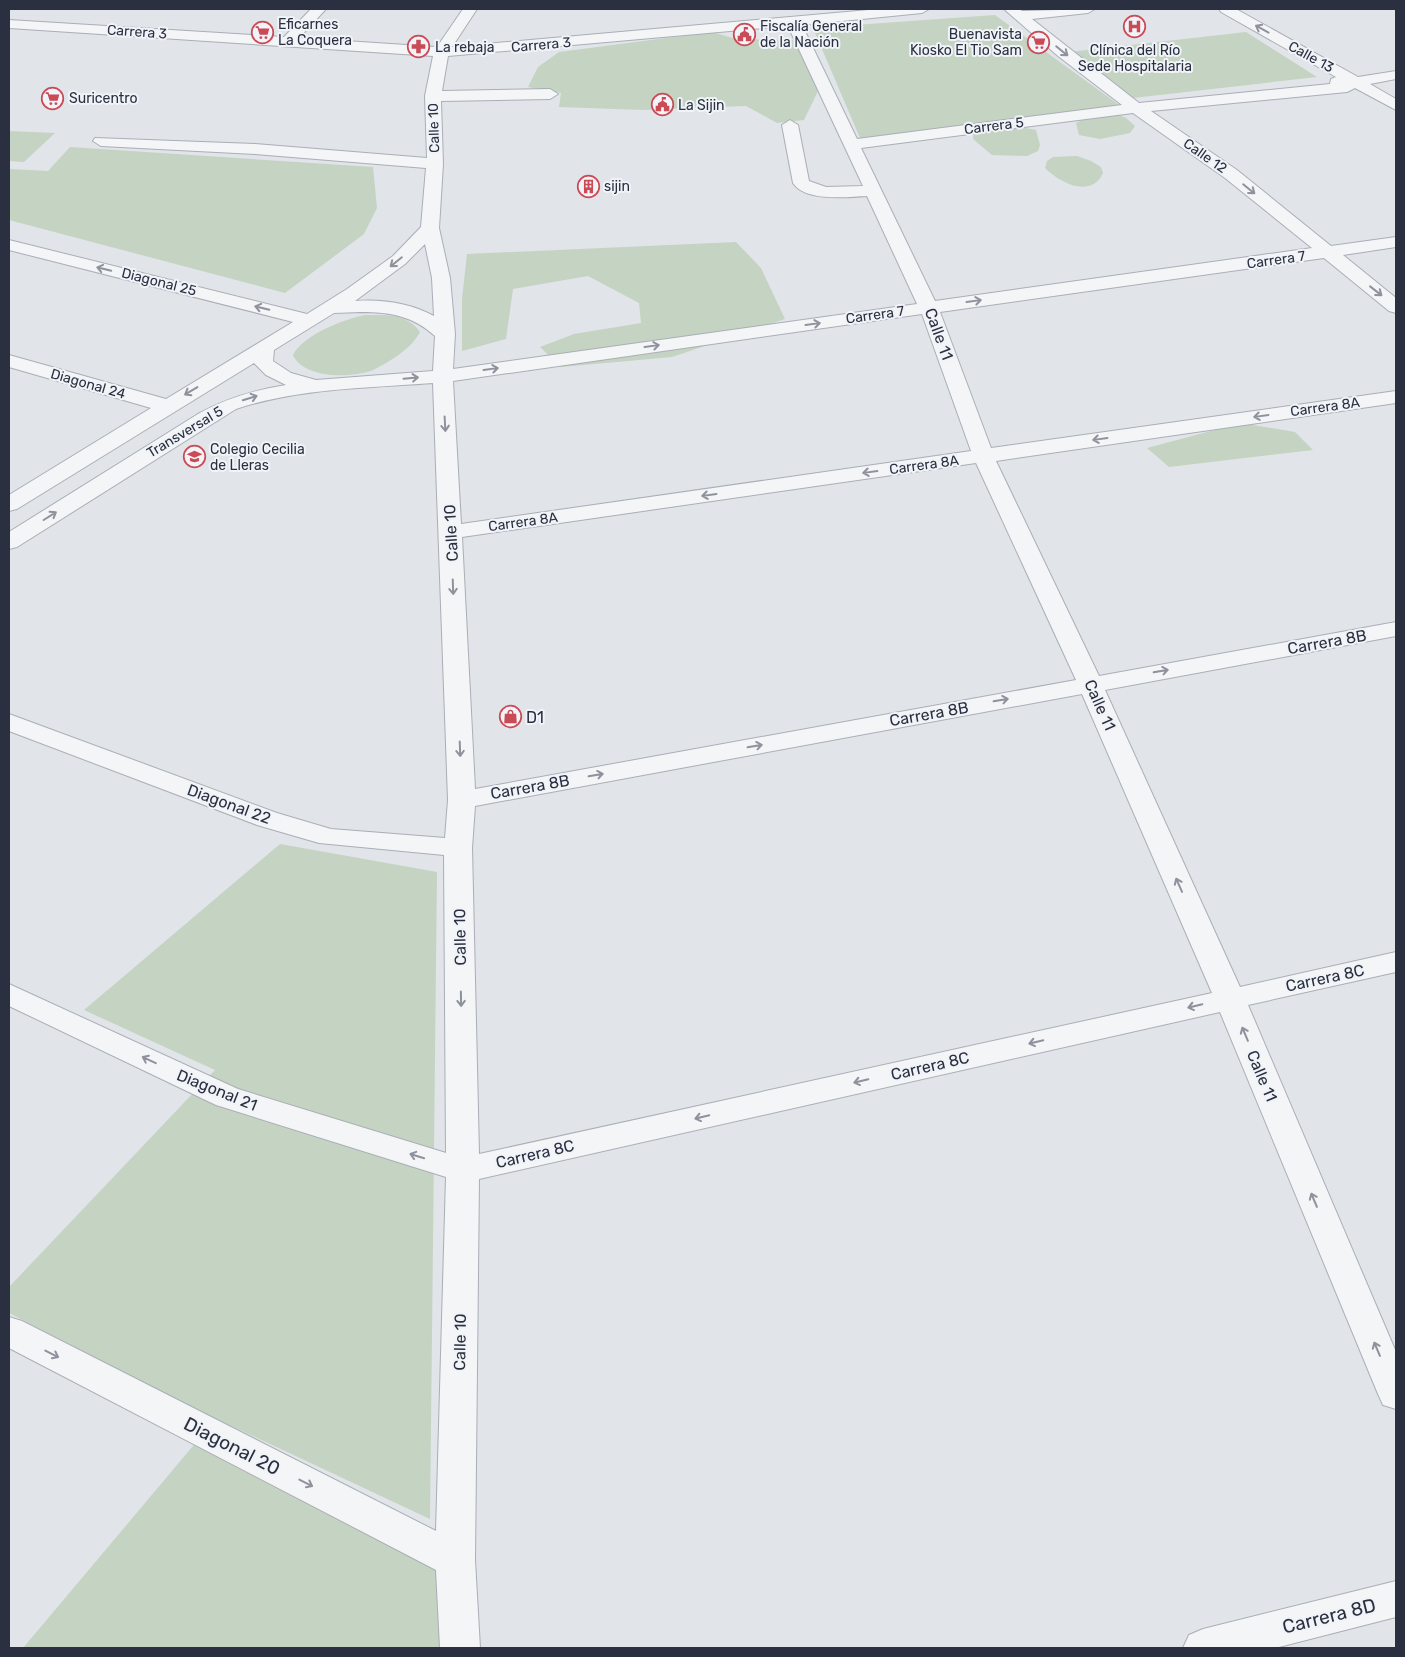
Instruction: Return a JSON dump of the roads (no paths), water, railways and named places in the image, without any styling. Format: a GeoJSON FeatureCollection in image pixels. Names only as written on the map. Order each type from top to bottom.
{"type":"FeatureCollection","features":[{"type":"Feature","properties":{"kind":"street"},"geometry":{"type":"LineString","coordinates":[[288,42],[319,9]]}},
{"type":"Feature","properties":{"kind":"street"},"geometry":{"type":"LineString","coordinates":[[453,32],[470,9]]}},
{"type":"Feature","properties":{"kind":"street"},"geometry":{"type":"LineString","coordinates":[[453,32],[480,9]]}},
{"type":"Feature","properties":{"kind":"street","name":"Carrera 3"},"geometry":{"type":"LineString","coordinates":[[9,24],[441,52],[475,51],[915,9]]}},
{"type":"Feature","properties":{"kind":"street"},"geometry":{"type":"LineString","coordinates":[[1016,12],[1088,9]]}},
{"type":"Feature","properties":{"kind":"street","name":"Calle 13"},"geometry":{"type":"LineString","coordinates":[[1226,9],[1396,105]]}},
{"type":"Feature","properties":{"kind":"street","name":"Calle 12"},"geometry":{"type":"LineString","coordinates":[[1016,12],[1063,53],[1136,108],[1231,174],[1396,307]]}},
{"type":"Feature","properties":{"kind":"street","name":"Calle 11"},"geometry":{"type":"LineString","coordinates":[[794,21],[930,308],[983,456],[1090,684],[1230,998],[1396,1394]]}},
{"type":"Feature","properties":{"kind":"street","name":"Calle 10"},"geometry":{"type":"LineString","coordinates":[[453,32],[441,52],[432,96],[435,164],[430,228],[441,278],[445,334],[443,376],[462,800],[458,848],[463,1170],[455,1560],[460,1648]]}},
{"type":"Feature","properties":{"kind":"street"},"geometry":{"type":"LineString","coordinates":[[142,49],[161,34]]}},
{"type":"Feature","properties":{"kind":"street","name":"Carrera 5"},"geometry":{"type":"LineString","coordinates":[[852,144],[1136,108],[1347,87],[1355,82],[1396,75]]}},
{"type":"Feature","properties":{"kind":"street"},"geometry":{"type":"LineString","coordinates":[[432,96],[550,94]]}},
{"type":"Feature","properties":{"kind":"street"},"geometry":{"type":"LineString","coordinates":[[790,125],[802,183],[807,187],[819,190],[874,191]]}},
{"type":"Feature","properties":{"kind":"street"},"geometry":{"type":"LineString","coordinates":[[101,141],[255,149],[435,164]]}},
{"type":"Feature","properties":{"kind":"street"},"geometry":{"type":"LineString","coordinates":[[324,385],[296,382],[274,374],[263,362],[264,349],[392,266],[430,228]]}},
{"type":"Feature","properties":{"kind":"street","name":"Carrera 7"},"geometry":{"type":"LineString","coordinates":[[443,376],[1396,242]]}},
{"type":"Feature","properties":{"kind":"street","name":"Diagonal 25"},"geometry":{"type":"LineString","coordinates":[[9,245],[309,320]]}},
{"type":"Feature","properties":{"kind":"street"},"geometry":{"type":"LineString","coordinates":[[326,309],[357,306],[414,312],[434,322],[445,334]]}},
{"type":"Feature","properties":{"kind":"street","name":"Transversal 5"},"geometry":{"type":"LineString","coordinates":[[9,504],[167,406],[264,349]]}},
{"type":"Feature","properties":{"kind":"street","name":"Diagonal 24"},"geometry":{"type":"LineString","coordinates":[[9,361],[167,406]]}},
{"type":"Feature","properties":{"kind":"street","name":"Transversal 5"},"geometry":{"type":"LineString","coordinates":[[9,542],[205,418],[229,405],[255,396],[324,385],[443,376]]}},
{"type":"Feature","properties":{"kind":"street","name":"Carrera 8A"},"geometry":{"type":"LineString","coordinates":[[451,532],[1396,397]]}},
{"type":"Feature","properties":{"kind":"street","name":"Carrera 8B"},"geometry":{"type":"LineString","coordinates":[[462,800],[1396,629]]}},
{"type":"Feature","properties":{"kind":"street","name":"Diagonal 22"},"geometry":{"type":"LineString","coordinates":[[9,722],[266,819],[320,834],[458,848]]}},
{"type":"Feature","properties":{"kind":"street","name":"Carrera 8C"},"geometry":{"type":"LineString","coordinates":[[463,1170],[1396,962]]}},
{"type":"Feature","properties":{"kind":"street","name":"Diagonal 21"},"geometry":{"type":"LineString","coordinates":[[9,994],[227,1097],[463,1170]]}},
{"type":"Feature","properties":{"kind":"street","name":"Diagonal 20"},"geometry":{"type":"LineString","coordinates":[[9,1331],[455,1560]]}},
{"type":"Feature","properties":{"kind":"street","name":"Carrera 8D"},"geometry":{"type":"LineString","coordinates":[[1203,1648],[1396,1599]]}},
{"type":"Feature","properties":{"kind":"place","name":"Clínica del Río Sede Hospitalaria"},"geometry":{"type":"Point","coordinates":[1135,27]}},
{"type":"Feature","properties":{"kind":"place","name":"Eficarnes La Coquera"},"geometry":{"type":"Point","coordinates":[262,32]}},
{"type":"Feature","properties":{"kind":"place","name":"Fiscalía General de la Nación"},"geometry":{"type":"Point","coordinates":[744,34]}},
{"type":"Feature","properties":{"kind":"place","name":"Buenavista Kiosko El Tio Sam"},"geometry":{"type":"Point","coordinates":[1038,42]}},
{"type":"Feature","properties":{"kind":"place","name":"La rebaja"},"geometry":{"type":"Point","coordinates":[419,47]}},
{"type":"Feature","properties":{"kind":"place","name":"Suricentro"},"geometry":{"type":"Point","coordinates":[53,98]}},
{"type":"Feature","properties":{"kind":"place","name":"La Sijin"},"geometry":{"type":"Point","coordinates":[662,105]}},
{"type":"Feature","properties":{"kind":"place","name":"sijin"},"geometry":{"type":"Point","coordinates":[588,186]}},
{"type":"Feature","properties":{"kind":"place","name":"Colegio Cecilia de Lleras"},"geometry":{"type":"Point","coordinates":[194,457]}},
{"type":"Feature","properties":{"kind":"place","name":"D1"},"geometry":{"type":"Point","coordinates":[510,717]}}]}
